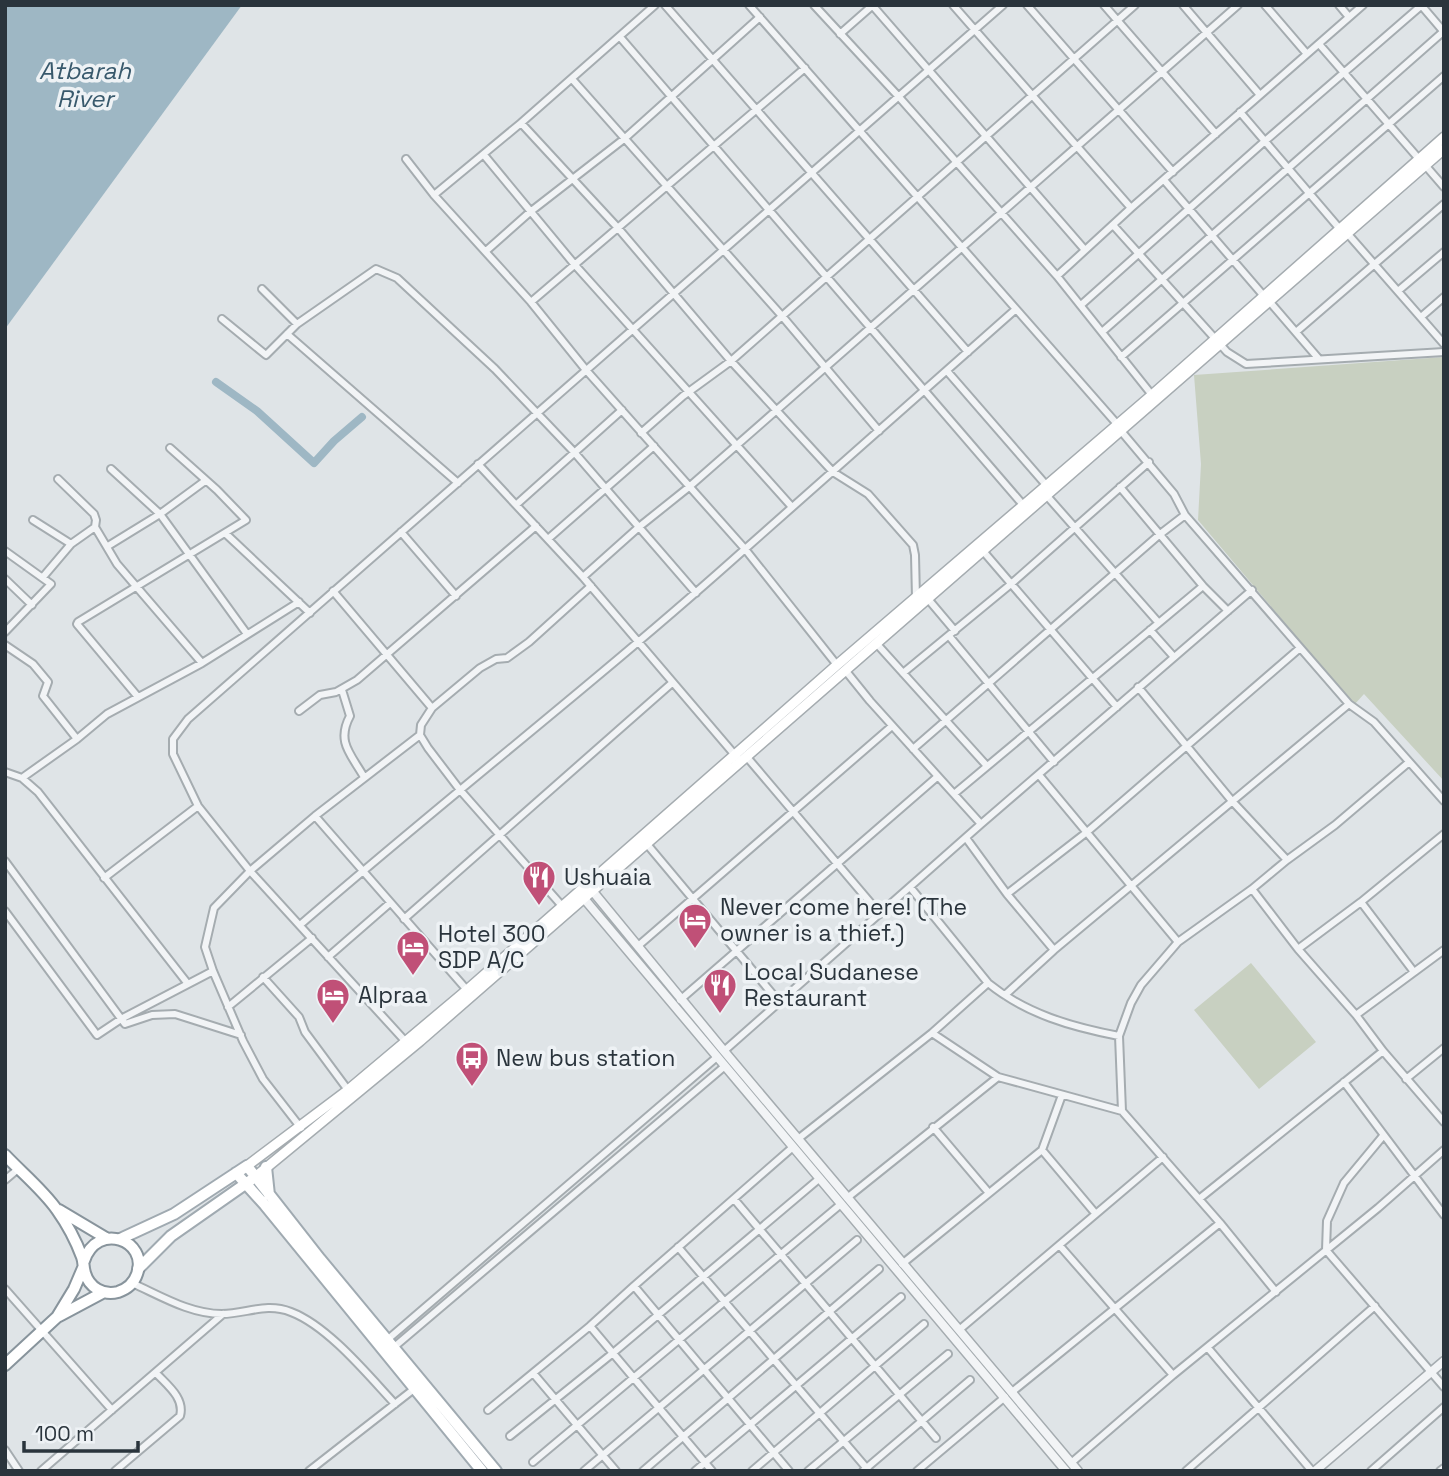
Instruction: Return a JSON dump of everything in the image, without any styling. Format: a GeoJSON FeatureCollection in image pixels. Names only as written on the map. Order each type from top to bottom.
{"type":"FeatureCollection","features":[{"type":"Feature","properties":{"kind":"main road"},"geometry":{"type":"LineString","coordinates":[[841,667],[876,643],[983,551],[1047,491],[1422,162],[1444,137]]}},
{"type":"Feature","properties":{"kind":"main road"},"geometry":{"type":"LineString","coordinates":[[1422,162],[1444,149]]}},
{"type":"Feature","properties":{"kind":"main road"},"geometry":{"type":"LineString","coordinates":[[1119,428],[1152,395],[1218,341]]}},
{"type":"Feature","properties":{"kind":"main road"},"geometry":{"type":"LineString","coordinates":[[590,887],[646,843],[916,598],[1024,506],[1047,491]]}},
{"type":"Feature","properties":{"kind":"main road"},"geometry":{"type":"LineString","coordinates":[[5,1366],[57,1317],[104,1292],[119,1292],[132,1283],[138,1269],[171,1236],[250,1180],[400,1058],[740,757]]}},
{"type":"Feature","properties":{"kind":"main road"},"geometry":{"type":"LineString","coordinates":[[5,1155],[56,1208],[106,1238],[120,1239],[174,1214],[301,1128],[406,1042],[563,906],[581,896]]}},
{"type":"Feature","properties":{"kind":"main road"},"geometry":{"type":"LineString","coordinates":[[247,1166],[250,1180]]}},
{"type":"Feature","properties":{"kind":"main road"},"geometry":{"type":"LineString","coordinates":[[266,1167],[267,1201]]}},
{"type":"Feature","properties":{"kind":"main road"},"geometry":{"type":"LineString","coordinates":[[236,1173],[250,1180],[482,1471]]}},
{"type":"Feature","properties":{"kind":"main road"},"geometry":{"type":"LineString","coordinates":[[235,1191],[267,1201],[496,1471]]}},
{"type":"Feature","properties":{"kind":"main road"},"geometry":{"type":"LineString","coordinates":[[56,1208],[90,1283],[104,1292]]}},
{"type":"Feature","properties":{"kind":"main road"},"geometry":{"type":"LineString","coordinates":[[57,1317],[74,1289],[91,1246],[106,1238]]}},
{"type":"Feature","properties":{"kind":"main road"},"geometry":{"type":"LineString","coordinates":[[120,1239],[135,1251],[138,1269]]}},
{"type":"Feature","properties":{"kind":"street"},"geometry":{"type":"LineString","coordinates":[[433,195],[484,155],[656,5]]}},
{"type":"Feature","properties":{"kind":"street"},"geometry":{"type":"LineString","coordinates":[[665,5],[968,352]]}},
{"type":"Feature","properties":{"kind":"street"},"geometry":{"type":"LineString","coordinates":[[750,5],[1149,462],[1174,494],[1185,515],[1300,648],[1349,704],[1374,722],[1444,801]]}},
{"type":"Feature","properties":{"kind":"street"},"geometry":{"type":"LineString","coordinates":[[814,5],[1057,276],[1152,395]]}},
{"type":"Feature","properties":{"kind":"street"},"geometry":{"type":"LineString","coordinates":[[953,5],[1131,208]]}},
{"type":"Feature","properties":{"kind":"street"},"geometry":{"type":"LineString","coordinates":[[406,1042],[250,871],[198,806],[173,754],[173,739],[188,719],[1003,5]]}},
{"type":"Feature","properties":{"kind":"street"},"geometry":{"type":"LineString","coordinates":[[1027,5],[1173,172]]}},
{"type":"Feature","properties":{"kind":"street"},"geometry":{"type":"LineString","coordinates":[[1104,5],[1216,134]]}},
{"type":"Feature","properties":{"kind":"street"},"geometry":{"type":"LineString","coordinates":[[641,433],[731,361],[1135,5]]}},
{"type":"Feature","properties":{"kind":"street"},"geometry":{"type":"LineString","coordinates":[[1183,5],[1260,95]]}},
{"type":"Feature","properties":{"kind":"street"},"geometry":{"type":"LineString","coordinates":[[583,577],[1238,5]]}},
{"type":"Feature","properties":{"kind":"street"},"geometry":{"type":"LineString","coordinates":[[1265,5],[1307,54]]}},
{"type":"Feature","properties":{"kind":"street"},"geometry":{"type":"LineString","coordinates":[[1339,5],[1349,17]]}},
{"type":"Feature","properties":{"kind":"street"},"geometry":{"type":"LineString","coordinates":[[1057,276],[1363,5]]}},
{"type":"Feature","properties":{"kind":"street"},"geometry":{"type":"LineString","coordinates":[[1081,305],[1422,5],[1444,32],[1102,332]]}},
{"type":"Feature","properties":{"kind":"street"},"geometry":{"type":"LineString","coordinates":[[840,34],[872,6],[1085,250]]}},
{"type":"Feature","properties":{"kind":"street"},"geometry":{"type":"LineString","coordinates":[[486,251],[530,212],[624,139],[760,17]]}},
{"type":"Feature","properties":{"kind":"street"},"geometry":{"type":"LineString","coordinates":[[620,37],[672,94],[714,147],[1024,506]]}},
{"type":"Feature","properties":{"kind":"street"},"geometry":{"type":"LineString","coordinates":[[1319,44],[1444,187]]}},
{"type":"Feature","properties":{"kind":"street"},"geometry":{"type":"LineString","coordinates":[[531,302],[805,68]]}},
{"type":"Feature","properties":{"kind":"street"},"geometry":{"type":"LineString","coordinates":[[1121,357],[1444,76]]}},
{"type":"Feature","properties":{"kind":"street"},"geometry":{"type":"LineString","coordinates":[[572,79],[782,316],[879,431]]}},
{"type":"Feature","properties":{"kind":"street"},"geometry":{"type":"LineString","coordinates":[[1240,112],[1444,344]]}},
{"type":"Feature","properties":{"kind":"street"},"geometry":{"type":"LineString","coordinates":[[521,123],[618,228],[731,361],[833,472],[868,494],[913,545],[916,598]]}},
{"type":"Feature","properties":{"kind":"street"},"geometry":{"type":"LineString","coordinates":[[484,155],[575,265],[792,507]]}},
{"type":"Feature","properties":{"kind":"street"},"geometry":{"type":"LineString","coordinates":[[406,159],[433,195],[531,302],[586,370],[745,549],[892,726],[981,824]]}},
{"type":"Feature","properties":{"kind":"street"},"geometry":{"type":"LineString","coordinates":[[1164,180],[1318,358]]}},
{"type":"Feature","properties":{"kind":"street"},"geometry":{"type":"LineString","coordinates":[[1296,332],[1444,204]]}},
{"type":"Feature","properties":{"kind":"street"},"geometry":{"type":"LineString","coordinates":[[1112,225],[1233,357],[1246,363],[1444,352]]}},
{"type":"Feature","properties":{"kind":"street"},"geometry":{"type":"LineString","coordinates":[[1398,291],[1444,252]]}},
{"type":"Feature","properties":{"kind":"street"},"geometry":{"type":"LineString","coordinates":[[222,319],[267,355],[297,324],[376,269],[397,278],[538,412],[696,593]]}},
{"type":"Feature","properties":{"kind":"street"},"geometry":{"type":"LineString","coordinates":[[262,289],[297,324]]}},
{"type":"Feature","properties":{"kind":"street"},"geometry":{"type":"LineString","coordinates":[[1421,317],[1444,297]]}},
{"type":"Feature","properties":{"kind":"street"},"geometry":{"type":"LineString","coordinates":[[300,925],[362,870],[638,644],[1016,309]]}},
{"type":"Feature","properties":{"kind":"street"},"geometry":{"type":"LineString","coordinates":[[288,334],[458,482]]}},
{"type":"Feature","properties":{"kind":"street"},"geometry":{"type":"LineString","coordinates":[[947,371],[1075,528],[1158,622]]}},
{"type":"Feature","properties":{"kind":"street"},"geometry":{"type":"LineString","coordinates":[[517,504],[622,410]]}},
{"type":"Feature","properties":{"kind":"street"},"geometry":{"type":"LineString","coordinates":[[548,539],[654,446]]}},
{"type":"Feature","properties":{"kind":"street"},"geometry":{"type":"LineString","coordinates":[[138,697],[77,624],[243,523],[247,518],[170,448]]}},
{"type":"Feature","properties":{"kind":"street"},"geometry":{"type":"LineString","coordinates":[[903,673],[1011,584],[1149,462]]}},
{"type":"Feature","properties":{"kind":"street"},"geometry":{"type":"LineString","coordinates":[[478,464],[583,577],[638,644],[740,757],[793,810],[880,914]]}},
{"type":"Feature","properties":{"kind":"street"},"geometry":{"type":"LineString","coordinates":[[111,469],[160,514],[247,634]]}},
{"type":"Feature","properties":{"kind":"street"},"geometry":{"type":"LineString","coordinates":[[58,479],[94,514],[95,527],[117,564],[202,663]]}},
{"type":"Feature","properties":{"kind":"street"},"geometry":{"type":"LineString","coordinates":[[108,546],[160,514],[205,481]]}},
{"type":"Feature","properties":{"kind":"street"},"geometry":{"type":"LineString","coordinates":[[1120,487],[1203,586],[1228,611]]}},
{"type":"Feature","properties":{"kind":"street"},"geometry":{"type":"LineString","coordinates":[[913,749],[1185,515]]}},
{"type":"Feature","properties":{"kind":"street"},"geometry":{"type":"LineString","coordinates":[[33,520],[71,544]]}},
{"type":"Feature","properties":{"kind":"street"},"geometry":{"type":"LineString","coordinates":[[299,711],[320,695],[342,690],[387,655],[536,526]]}},
{"type":"Feature","properties":{"kind":"street"},"geometry":{"type":"LineString","coordinates":[[43,577],[71,544],[95,527]]}},
{"type":"Feature","properties":{"kind":"street"},"geometry":{"type":"LineString","coordinates":[[401,532],[456,596]]}},
{"type":"Feature","properties":{"kind":"street"},"geometry":{"type":"LineString","coordinates":[[225,533],[310,613]]}},
{"type":"Feature","properties":{"kind":"street"},"geometry":{"type":"LineString","coordinates":[[5,551],[51,584],[5,632]]}},
{"type":"Feature","properties":{"kind":"street"},"geometry":{"type":"LineString","coordinates":[[983,551],[1116,707]]}},
{"type":"Feature","properties":{"kind":"street"},"geometry":{"type":"LineString","coordinates":[[5,579],[32,606]]}},
{"type":"Feature","properties":{"kind":"street"},"geometry":{"type":"LineString","coordinates":[[563,906],[460,790],[428,748],[421,734],[422,722],[432,708],[484,665],[496,659],[507,658],[530,642],[591,586]]}},
{"type":"Feature","properties":{"kind":"street"},"geometry":{"type":"LineString","coordinates":[[954,794],[1203,586]]}},
{"type":"Feature","properties":{"kind":"street"},"geometry":{"type":"LineString","coordinates":[[390,1344],[981,824],[1252,590]]}},
{"type":"Feature","properties":{"kind":"street"},"geometry":{"type":"LineString","coordinates":[[333,591],[432,708]]}},
{"type":"Feature","properties":{"kind":"street"},"geometry":{"type":"LineString","coordinates":[[928,599],[955,631]]}},
{"type":"Feature","properties":{"kind":"street"},"geometry":{"type":"LineString","coordinates":[[22,778],[107,714],[202,663],[299,602]]}},
{"type":"Feature","properties":{"kind":"street"},"geometry":{"type":"LineString","coordinates":[[1150,629],[1174,657]]}},
{"type":"Feature","properties":{"kind":"street"},"geometry":{"type":"LineString","coordinates":[[948,636],[1054,762]]}},
{"type":"Feature","properties":{"kind":"street"},"geometry":{"type":"LineString","coordinates":[[876,643],[986,766]]}},
{"type":"Feature","properties":{"kind":"street"},"geometry":{"type":"LineString","coordinates":[[5,645],[33,664],[48,682],[43,696],[77,739]]}},
{"type":"Feature","properties":{"kind":"street"},"geometry":{"type":"LineString","coordinates":[[1007,894],[1087,832],[1300,648]]}},
{"type":"Feature","properties":{"kind":"street"},"geometry":{"type":"LineString","coordinates":[[404,919],[672,682]]}},
{"type":"Feature","properties":{"kind":"street"},"geometry":{"type":"LineString","coordinates":[[1138,687],[1231,801],[1287,859]]}},
{"type":"Feature","properties":{"kind":"street"},"geometry":{"type":"LineString","coordinates":[[342,690],[349,716],[342,734],[364,777]]}},
{"type":"Feature","properties":{"kind":"street"},"geometry":{"type":"LineString","coordinates":[[1005,995],[1054,950],[1349,704]]}},
{"type":"Feature","properties":{"kind":"street"},"geometry":{"type":"LineString","coordinates":[[638,946],[892,726]]}},
{"type":"Feature","properties":{"kind":"street"},"geometry":{"type":"LineString","coordinates":[[301,1128],[263,1079],[228,1007],[205,947],[209,919],[224,895],[250,871],[315,816],[421,734]]}},
{"type":"Feature","properties":{"kind":"street"},"geometry":{"type":"LineString","coordinates":[[1122,1111],[1119,1036],[1141,985],[1178,942],[1335,825],[1408,763]]}},
{"type":"Feature","properties":{"kind":"street"},"geometry":{"type":"LineString","coordinates":[[5,772],[22,778],[38,792],[188,984]]}},
{"type":"Feature","properties":{"kind":"street"},"geometry":{"type":"LineString","coordinates":[[1039,775],[1178,942]]}},
{"type":"Feature","properties":{"kind":"street"},"geometry":{"type":"LineString","coordinates":[[678,1002],[937,776]]}},
{"type":"Feature","properties":{"kind":"street"},"geometry":{"type":"LineString","coordinates":[[104,878],[198,806]]}},
{"type":"Feature","properties":{"kind":"street"},"geometry":{"type":"LineString","coordinates":[[315,816],[467,990]]}},
{"type":"Feature","properties":{"kind":"street"},"geometry":{"type":"LineString","coordinates":[[1298,949],[1444,834]]}},
{"type":"Feature","properties":{"kind":"street"},"geometry":{"type":"LineString","coordinates":[[965,838],[1054,950]]}},
{"type":"Feature","properties":{"kind":"street"},"geometry":{"type":"LineString","coordinates":[[646,843],[780,1003]]}},
{"type":"Feature","properties":{"kind":"street"},"geometry":{"type":"LineString","coordinates":[[5,861],[125,1024],[152,1015],[174,1014],[241,1035]]}},
{"type":"Feature","properties":{"kind":"street"},"geometry":{"type":"LineString","coordinates":[[590,887],[638,946],[678,1002]]}},
{"type":"Feature","properties":{"kind":"street"},"geometry":{"type":"LineString","coordinates":[[910,887],[988,983],[1033,1011],[1074,1028],[1119,1036]]}},
{"type":"Feature","properties":{"kind":"street"},"geometry":{"type":"LineString","coordinates":[[1252,889],[1298,949],[1444,1122]]}},
{"type":"Feature","properties":{"kind":"street"},"geometry":{"type":"LineString","coordinates":[[581,896],[678,1002],[1009,1395]]}},
{"type":"Feature","properties":{"kind":"street"},"geometry":{"type":"LineString","coordinates":[[1361,902],[1414,972]]}},
{"type":"Feature","properties":{"kind":"street"},"geometry":{"type":"LineString","coordinates":[[328,957],[390,903]]}},
{"type":"Feature","properties":{"kind":"street"},"geometry":{"type":"LineString","coordinates":[[5,911],[97,1035],[121,1019],[213,971]]}},
{"type":"Feature","properties":{"kind":"street"},"geometry":{"type":"LineString","coordinates":[[228,1007],[312,938]]}},
{"type":"Feature","properties":{"kind":"street"},"geometry":{"type":"LineString","coordinates":[[1356,1015],[1444,950]]}},
{"type":"Feature","properties":{"kind":"street"},"geometry":{"type":"LineString","coordinates":[[263,978],[299,1017],[305,1032],[348,1090]]}},
{"type":"Feature","properties":{"kind":"street"},"geometry":{"type":"LineString","coordinates":[[488,1410],[590,1326],[796,1143],[988,983]]}},
{"type":"Feature","properties":{"kind":"street"},"geometry":{"type":"LineString","coordinates":[[932,1032],[998,1077],[1122,1111],[1276,1292]]}},
{"type":"Feature","properties":{"kind":"street"},"geometry":{"type":"LineString","coordinates":[[1406,1079],[1444,1048]]}},
{"type":"Feature","properties":{"kind":"street"},"geometry":{"type":"LineString","coordinates":[[1199,1199],[1383,1051]]}},
{"type":"Feature","properties":{"kind":"street"},"geometry":{"type":"LineString","coordinates":[[721,1054],[725,1066],[796,1143],[820,1178],[902,1264],[927,1299],[959,1330],[1065,1468],[1078,1471]]}},
{"type":"Feature","properties":{"kind":"street"},"geometry":{"type":"LineString","coordinates":[[390,1344],[725,1066]]}},
{"type":"Feature","properties":{"kind":"street"},"geometry":{"type":"LineString","coordinates":[[533,1462],[578,1427],[844,1201],[998,1077]]}},
{"type":"Feature","properties":{"kind":"street"},"geometry":{"type":"LineString","coordinates":[[1344,1082],[1413,1178],[1443,1214]]}},
{"type":"Feature","properties":{"kind":"street"},"geometry":{"type":"LineString","coordinates":[[902,1264],[1042,1150],[1062,1095]]}},
{"type":"Feature","properties":{"kind":"street"},"geometry":{"type":"LineString","coordinates":[[933,1128],[989,1193]]}},
{"type":"Feature","properties":{"kind":"street"},"geometry":{"type":"LineString","coordinates":[[1383,1136],[1344,1183],[1327,1221],[1326,1250],[1444,1387]]}},
{"type":"Feature","properties":{"kind":"street"},"geometry":{"type":"LineString","coordinates":[[613,1146],[621,1155]]}},
{"type":"Feature","properties":{"kind":"street"},"geometry":{"type":"LineString","coordinates":[[1042,1150],[1096,1213]]}},
{"type":"Feature","properties":{"kind":"street"},"geometry":{"type":"LineString","coordinates":[[1065,1468],[1444,1150]]}},
{"type":"Feature","properties":{"kind":"street"},"geometry":{"type":"LineString","coordinates":[[959,1330],[1163,1157]]}},
{"type":"Feature","properties":{"kind":"street"},"geometry":{"type":"LineString","coordinates":[[5,1180],[18,1168]]}},
{"type":"Feature","properties":{"kind":"street"},"geometry":{"type":"LineString","coordinates":[[510,1436],[820,1178]]}},
{"type":"Feature","properties":{"kind":"street"},"geometry":{"type":"LineString","coordinates":[[734,1199],[936,1438]]}},
{"type":"Feature","properties":{"kind":"street"},"geometry":{"type":"LineString","coordinates":[[917,1471],[1220,1223]]}},
{"type":"Feature","properties":{"kind":"street"},"geometry":{"type":"LineString","coordinates":[[584,1471],[856,1240]]}},
{"type":"Feature","properties":{"kind":"street"},"geometry":{"type":"LineString","coordinates":[[1060,1246],[1173,1375]]}},
{"type":"Feature","properties":{"kind":"street"},"geometry":{"type":"LineString","coordinates":[[678,1247],[867,1470],[970,1380]]}},
{"type":"Feature","properties":{"kind":"street"},"geometry":{"type":"LineString","coordinates":[[643,1471],[878,1269]]}},
{"type":"Feature","properties":{"kind":"street"},"geometry":{"type":"LineString","coordinates":[[132,1283],[191,1310],[223,1314],[274,1307],[301,1316],[354,1359],[395,1404]]}},
{"type":"Feature","properties":{"kind":"street"},"geometry":{"type":"LineString","coordinates":[[634,1286],[789,1471]]}},
{"type":"Feature","properties":{"kind":"street"},"geometry":{"type":"LineString","coordinates":[[5,1290],[112,1410]]}},
{"type":"Feature","properties":{"kind":"street"},"geometry":{"type":"LineString","coordinates":[[695,1471],[901,1297]]}},
{"type":"Feature","properties":{"kind":"street"},"geometry":{"type":"LineString","coordinates":[[1186,1471],[1375,1306]]}},
{"type":"Feature","properties":{"kind":"street"},"geometry":{"type":"LineString","coordinates":[[41,1471],[223,1314]]}},
{"type":"Feature","properties":{"kind":"street"},"geometry":{"type":"LineString","coordinates":[[752,1471],[924,1324]]}},
{"type":"Feature","properties":{"kind":"street"},"geometry":{"type":"LineString","coordinates":[[590,1326],[712,1471]]}},
{"type":"Feature","properties":{"kind":"street"},"geometry":{"type":"LineString","coordinates":[[1208,1348],[1314,1471],[1444,1361]]}},
{"type":"Feature","properties":{"kind":"street"},"geometry":{"type":"LineString","coordinates":[[808,1471],[948,1354]]}},
{"type":"Feature","properties":{"kind":"street"},"geometry":{"type":"LineString","coordinates":[[116,1471],[180,1416],[182,1409],[179,1401],[156,1373]]}},
{"type":"Feature","properties":{"kind":"street"},"geometry":{"type":"LineString","coordinates":[[533,1373],[616,1471]]}},
{"type":"Feature","properties":{"kind":"street"},"geometry":{"type":"LineString","coordinates":[[309,1471],[414,1389]]}},
{"type":"Feature","properties":{"kind":"street"},"geometry":{"type":"LineString","coordinates":[[1371,1471],[1444,1407]]}},
{"type":"Feature","properties":{"kind":"street"},"geometry":{"type":"LineString","coordinates":[[5,1450],[19,1471]]}},
{"type":"Feature","properties":{"kind":"green space"},"geometry":{"type":"Polygon","coordinates":[[[1444,357],[1444,781],[1364,694],[1354,705],[1198,520],[1201,464],[1194,375],[1444,357]]]}},
{"type":"Feature","properties":{"kind":"green space"},"geometry":{"type":"Polygon","coordinates":[[[1251,963],[1316,1042],[1259,1089],[1194,1010],[1251,963]]]}},
{"type":"Feature","properties":{"kind":"water","name":"Atbarah River"},"geometry":{"type":"Polygon","coordinates":[[[5,5],[242,5],[5,329],[5,5]]]}},
{"type":"Feature","properties":{"kind":"waterway"},"geometry":{"type":"LineString","coordinates":[[216,382],[257,411],[314,463],[362,417]]}},
{"type":"Feature","properties":{"kind":"place","name":"Ushuaia"},"geometry":{"type":"Point","coordinates":[539,907]}},
{"type":"Feature","properties":{"kind":"place","name":"Never come here! (The owner is a thief.)"},"geometry":{"type":"Point","coordinates":[695,950]}},
{"type":"Feature","properties":{"kind":"place","name":"Hotel 300 SDP A/C"},"geometry":{"type":"Point","coordinates":[413,977]}},
{"type":"Feature","properties":{"kind":"place","name":"Local Sudanese Restaurant"},"geometry":{"type":"Point","coordinates":[720,1015]}},
{"type":"Feature","properties":{"kind":"place","name":"Alpraa"},"geometry":{"type":"Point","coordinates":[333,1025]}},
{"type":"Feature","properties":{"kind":"place","name":"New bus station"},"geometry":{"type":"Point","coordinates":[472,1088]}}]}
